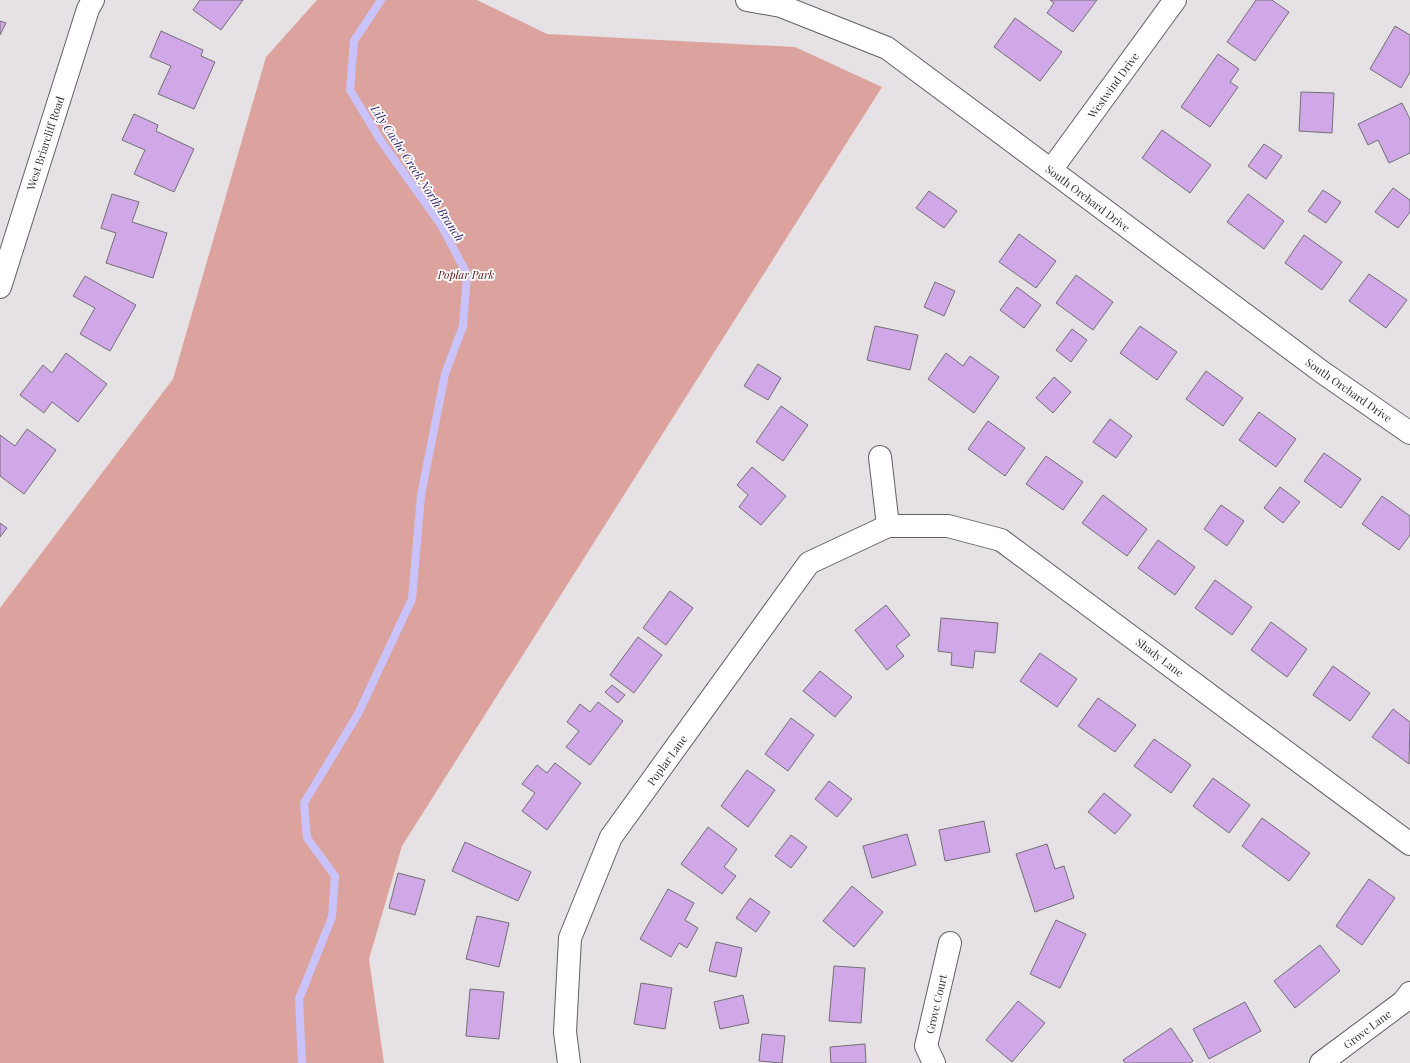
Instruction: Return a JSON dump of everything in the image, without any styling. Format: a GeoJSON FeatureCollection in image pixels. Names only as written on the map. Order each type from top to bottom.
{"type":"FeatureCollection","features":[{"type":"Feature","properties":{"kind":"street","name":"West Briarcliff Road"},"geometry":{"type":"LineString","coordinates":[[0,287],[88,9],[93,0]]}},
{"type":"Feature","properties":{"kind":"street","name":"South Orchard Drive"},"geometry":{"type":"LineString","coordinates":[[748,0],[781,6],[887,48],[1322,372],[1410,433]]}},
{"type":"Feature","properties":{"kind":"street","name":"Westwind Drive"},"geometry":{"type":"LineString","coordinates":[[1051,170],[1175,0]]}},
{"type":"Feature","properties":{"kind":"street"},"geometry":{"type":"LineString","coordinates":[[880,457],[888,526]]}},
{"type":"Feature","properties":{"kind":"street","name":"Shady Lane"},"geometry":{"type":"LineString","coordinates":[[888,526],[948,526],[1001,540],[1410,844]]}},
{"type":"Feature","properties":{"kind":"street","name":"Poplar Lane"},"geometry":{"type":"LineString","coordinates":[[569,1063],[565,1032],[570,938],[612,837],[809,564],[888,526]]}},
{"type":"Feature","properties":{"kind":"street","name":"Grove Court"},"geometry":{"type":"LineString","coordinates":[[934,1063],[926,1046],[950,943]]}},
{"type":"Feature","properties":{"kind":"street","name":"Grove Lane"},"geometry":{"type":"LineString","coordinates":[[1321,1063],[1403,1002],[1410,993]]}},
{"type":"Feature","properties":{"kind":"green space","name":"Poplar Park"},"geometry":{"type":"Polygon","coordinates":[[[317,0],[477,0],[547,34],[795,47],[882,87],[402,846],[369,959],[384,1063],[0,1063],[0,608],[173,379],[266,57],[317,0]]]}},
{"type":"Feature","properties":{"kind":"building"},"geometry":{"type":"Polygon","coordinates":[[[200,0],[243,0],[221,30],[193,10],[200,0]]]}},
{"type":"Feature","properties":{"kind":"building"},"geometry":{"type":"Polygon","coordinates":[[[1050,0],[1097,0],[1073,32],[1047,13],[1054,3],[1050,0]]]}},
{"type":"Feature","properties":{"kind":"building"},"geometry":{"type":"Polygon","coordinates":[[[1256,0],[1272,0],[1289,12],[1255,61],[1227,42],[1256,0]]]}},
{"type":"Feature","properties":{"kind":"building"},"geometry":{"type":"Polygon","coordinates":[[[1015,18],[1062,52],[1040,81],[994,47],[1015,18]]]}},
{"type":"Feature","properties":{"kind":"building"},"geometry":{"type":"Polygon","coordinates":[[[0,21],[6,23],[0,35],[0,21]]]}},
{"type":"Feature","properties":{"kind":"building"},"geometry":{"type":"Polygon","coordinates":[[[1395,26],[1410,35],[1410,72],[1401,88],[1370,69],[1395,26]]]}},
{"type":"Feature","properties":{"kind":"building"},"geometry":{"type":"Polygon","coordinates":[[[161,31],[203,50],[201,56],[215,62],[194,109],[158,94],[171,66],[150,57],[161,31]]]}},
{"type":"Feature","properties":{"kind":"building"},"geometry":{"type":"Polygon","coordinates":[[[1218,54],[1239,69],[1230,82],[1238,87],[1210,127],[1181,107],[1218,54]]]}},
{"type":"Feature","properties":{"kind":"building"},"geometry":{"type":"Polygon","coordinates":[[[1301,92],[1334,93],[1332,133],[1299,131],[1301,92]]]}},
{"type":"Feature","properties":{"kind":"building"},"geometry":{"type":"Polygon","coordinates":[[[1402,103],[1410,119],[1410,153],[1389,163],[1378,140],[1368,145],[1358,124],[1402,103]]]}},
{"type":"Feature","properties":{"kind":"building"},"geometry":{"type":"Polygon","coordinates":[[[134,114],[158,125],[156,131],[194,149],[174,192],[134,174],[145,150],[122,140],[134,114]]]}},
{"type":"Feature","properties":{"kind":"building"},"geometry":{"type":"Polygon","coordinates":[[[1162,130],[1211,165],[1190,193],[1142,158],[1162,130]]]}},
{"type":"Feature","properties":{"kind":"building"},"geometry":{"type":"Polygon","coordinates":[[[1264,144],[1282,156],[1266,179],[1248,166],[1264,144]]]}},
{"type":"Feature","properties":{"kind":"building"},"geometry":{"type":"Polygon","coordinates":[[[1393,188],[1410,200],[1410,212],[1398,228],[1375,212],[1393,188]]]}},
{"type":"Feature","properties":{"kind":"building"},"geometry":{"type":"Polygon","coordinates":[[[1323,190],[1341,202],[1326,223],[1308,211],[1323,190]]]}},
{"type":"Feature","properties":{"kind":"building"},"geometry":{"type":"Polygon","coordinates":[[[929,191],[957,211],[944,228],[916,208],[929,191]]]}},
{"type":"Feature","properties":{"kind":"building"},"geometry":{"type":"Polygon","coordinates":[[[112,194],[139,202],[132,222],[167,233],[153,278],[106,263],[116,233],[101,228],[112,194]]]}},
{"type":"Feature","properties":{"kind":"building"},"geometry":{"type":"Polygon","coordinates":[[[1248,194],[1284,221],[1264,249],[1227,222],[1248,194]]]}},
{"type":"Feature","properties":{"kind":"building"},"geometry":{"type":"Polygon","coordinates":[[[1019,234],[1056,261],[1036,288],[999,262],[1019,234]]]}},
{"type":"Feature","properties":{"kind":"building"},"geometry":{"type":"Polygon","coordinates":[[[1304,235],[1342,262],[1322,290],[1285,263],[1304,235]]]}},
{"type":"Feature","properties":{"kind":"building"},"geometry":{"type":"Polygon","coordinates":[[[1369,274],[1407,300],[1386,328],[1349,301],[1369,274]]]}},
{"type":"Feature","properties":{"kind":"building"},"geometry":{"type":"Polygon","coordinates":[[[1076,275],[1113,302],[1093,330],[1056,303],[1076,275]]]}},
{"type":"Feature","properties":{"kind":"building"},"geometry":{"type":"Polygon","coordinates":[[[85,276],[136,305],[110,351],[80,334],[95,308],[73,296],[85,276]]]}},
{"type":"Feature","properties":{"kind":"building"},"geometry":{"type":"Polygon","coordinates":[[[935,282],[955,291],[944,316],[924,307],[935,282]]]}},
{"type":"Feature","properties":{"kind":"building"},"geometry":{"type":"Polygon","coordinates":[[[1017,287],[1041,305],[1024,328],[1000,310],[1017,287]]]}},
{"type":"Feature","properties":{"kind":"building"},"geometry":{"type":"Polygon","coordinates":[[[875,326],[918,335],[910,370],[867,360],[875,326]]]}},
{"type":"Feature","properties":{"kind":"building"},"geometry":{"type":"Polygon","coordinates":[[[1140,326],[1177,352],[1157,380],[1120,353],[1140,326]]]}},
{"type":"Feature","properties":{"kind":"building"},"geometry":{"type":"Polygon","coordinates":[[[1072,329],[1087,340],[1071,362],[1056,350],[1072,329]]]}},
{"type":"Feature","properties":{"kind":"building"},"geometry":{"type":"Polygon","coordinates":[[[66,353],[107,384],[78,422],[52,402],[44,413],[20,395],[43,365],[52,373],[66,353]]]}},
{"type":"Feature","properties":{"kind":"building"},"geometry":{"type":"Polygon","coordinates":[[[946,353],[963,366],[970,356],[999,377],[974,413],[928,379],[946,353]]]}},
{"type":"Feature","properties":{"kind":"building"},"geometry":{"type":"Polygon","coordinates":[[[758,364],[781,378],[768,400],[744,386],[758,364]]]}},
{"type":"Feature","properties":{"kind":"building"},"geometry":{"type":"Polygon","coordinates":[[[1206,371],[1243,398],[1223,426],[1186,399],[1206,371]]]}},
{"type":"Feature","properties":{"kind":"building"},"geometry":{"type":"Polygon","coordinates":[[[1054,377],[1071,392],[1053,413],[1036,398],[1054,377]]]}},
{"type":"Feature","properties":{"kind":"building"},"geometry":{"type":"Polygon","coordinates":[[[781,406],[808,425],[783,461],[756,442],[781,406]]]}},
{"type":"Feature","properties":{"kind":"building"},"geometry":{"type":"Polygon","coordinates":[[[1259,412],[1296,439],[1276,467],[1239,440],[1259,412]]]}},
{"type":"Feature","properties":{"kind":"building"},"geometry":{"type":"Polygon","coordinates":[[[1110,419],[1132,436],[1116,458],[1093,442],[1110,419]]]}},
{"type":"Feature","properties":{"kind":"building"},"geometry":{"type":"Polygon","coordinates":[[[988,421],[1025,448],[1005,476],[968,449],[988,421]]]}},
{"type":"Feature","properties":{"kind":"building"},"geometry":{"type":"Polygon","coordinates":[[[27,429],[56,450],[24,494],[0,476],[0,435],[15,446],[27,429]]]}},
{"type":"Feature","properties":{"kind":"building"},"geometry":{"type":"Polygon","coordinates":[[[1324,453],[1361,479],[1341,508],[1304,481],[1324,453]]]}},
{"type":"Feature","properties":{"kind":"building"},"geometry":{"type":"Polygon","coordinates":[[[1046,456],[1083,482],[1063,510],[1026,484],[1046,456]]]}},
{"type":"Feature","properties":{"kind":"building"},"geometry":{"type":"Polygon","coordinates":[[[752,467],[786,496],[761,525],[739,507],[748,495],[737,485],[752,467]]]}},
{"type":"Feature","properties":{"kind":"building"},"geometry":{"type":"Polygon","coordinates":[[[1280,487],[1300,502],[1283,523],[1264,508],[1280,487]]]}},
{"type":"Feature","properties":{"kind":"building"},"geometry":{"type":"Polygon","coordinates":[[[1103,495],[1147,529],[1127,556],[1082,523],[1103,495]]]}},
{"type":"Feature","properties":{"kind":"building"},"geometry":{"type":"Polygon","coordinates":[[[1382,496],[1410,516],[1410,535],[1399,550],[1362,524],[1382,496]]]}},
{"type":"Feature","properties":{"kind":"building"},"geometry":{"type":"Polygon","coordinates":[[[1221,505],[1244,521],[1227,546],[1204,529],[1221,505]]]}},
{"type":"Feature","properties":{"kind":"building"},"geometry":{"type":"Polygon","coordinates":[[[0,523],[7,528],[0,537],[0,523]]]}},
{"type":"Feature","properties":{"kind":"building"},"geometry":{"type":"Polygon","coordinates":[[[1158,540],[1195,567],[1175,595],[1138,568],[1158,540]]]}},
{"type":"Feature","properties":{"kind":"building"},"geometry":{"type":"Polygon","coordinates":[[[1215,580],[1252,607],[1232,635],[1195,608],[1215,580]]]}},
{"type":"Feature","properties":{"kind":"building"},"geometry":{"type":"Polygon","coordinates":[[[670,591],[693,608],[666,645],[643,628],[670,591]]]}},
{"type":"Feature","properties":{"kind":"building"},"geometry":{"type":"Polygon","coordinates":[[[886,605],[910,635],[896,646],[904,656],[887,670],[855,630],[886,605]]]}},
{"type":"Feature","properties":{"kind":"building"},"geometry":{"type":"Polygon","coordinates":[[[941,618],[998,623],[995,653],[975,651],[973,668],[951,665],[952,653],[938,651],[941,618]]]}},
{"type":"Feature","properties":{"kind":"building"},"geometry":{"type":"Polygon","coordinates":[[[1271,622],[1307,649],[1287,677],[1251,650],[1271,622]]]}},
{"type":"Feature","properties":{"kind":"building"},"geometry":{"type":"Polygon","coordinates":[[[638,637],[662,655],[634,693],[610,675],[638,637]]]}},
{"type":"Feature","properties":{"kind":"building"},"geometry":{"type":"Polygon","coordinates":[[[1040,653],[1077,679],[1057,707],[1020,681],[1040,653]]]}},
{"type":"Feature","properties":{"kind":"building"},"geometry":{"type":"Polygon","coordinates":[[[1333,666],[1370,693],[1350,721],[1313,695],[1333,666]]]}},
{"type":"Feature","properties":{"kind":"building"},"geometry":{"type":"Polygon","coordinates":[[[820,671],[852,697],[835,717],[803,691],[820,671]]]}},
{"type":"Feature","properties":{"kind":"building"},"geometry":{"type":"Polygon","coordinates":[[[612,685],[625,695],[618,703],[605,692],[612,685]]]}},
{"type":"Feature","properties":{"kind":"building"},"geometry":{"type":"Polygon","coordinates":[[[1098,698],[1136,725],[1115,752],[1078,726],[1098,698]]]}},
{"type":"Feature","properties":{"kind":"building"},"geometry":{"type":"Polygon","coordinates":[[[598,702],[623,721],[590,765],[566,747],[579,731],[567,722],[580,704],[590,712],[598,702]]]}},
{"type":"Feature","properties":{"kind":"building"},"geometry":{"type":"Polygon","coordinates":[[[1393,709],[1410,722],[1409,764],[1372,737],[1393,709]]]}},
{"type":"Feature","properties":{"kind":"building"},"geometry":{"type":"Polygon","coordinates":[[[791,718],[814,735],[788,771],[765,754],[791,718]]]}},
{"type":"Feature","properties":{"kind":"building"},"geometry":{"type":"Polygon","coordinates":[[[1154,739],[1191,765],[1171,793],[1134,766],[1154,739]]]}},
{"type":"Feature","properties":{"kind":"building"},"geometry":{"type":"Polygon","coordinates":[[[555,763],[581,783],[547,830],[522,811],[535,793],[522,784],[537,765],[547,773],[555,763]]]}},
{"type":"Feature","properties":{"kind":"building"},"geometry":{"type":"Polygon","coordinates":[[[747,770],[775,790],[748,827],[721,806],[747,770]]]}},
{"type":"Feature","properties":{"kind":"building"},"geometry":{"type":"Polygon","coordinates":[[[1213,778],[1250,805],[1229,833],[1193,806],[1213,778]]]}},
{"type":"Feature","properties":{"kind":"building"},"geometry":{"type":"Polygon","coordinates":[[[829,781],[852,799],[837,817],[815,799],[829,781]]]}},
{"type":"Feature","properties":{"kind":"building"},"geometry":{"type":"Polygon","coordinates":[[[1104,793],[1131,815],[1115,834],[1088,812],[1104,793]]]}},
{"type":"Feature","properties":{"kind":"building"},"geometry":{"type":"Polygon","coordinates":[[[1262,818],[1310,853],[1289,881],[1242,846],[1262,818]]]}},
{"type":"Feature","properties":{"kind":"building"},"geometry":{"type":"Polygon","coordinates":[[[984,821],[990,852],[945,861],[939,830],[984,821]]]}},
{"type":"Feature","properties":{"kind":"building"},"geometry":{"type":"Polygon","coordinates":[[[708,827],[737,849],[724,867],[736,876],[722,894],[681,864],[708,827]]]}},
{"type":"Feature","properties":{"kind":"building"},"geometry":{"type":"Polygon","coordinates":[[[907,834],[916,865],[872,878],[863,846],[907,834]]]}},
{"type":"Feature","properties":{"kind":"building"},"geometry":{"type":"Polygon","coordinates":[[[791,835],[807,847],[791,868],[775,856],[791,835]]]}},
{"type":"Feature","properties":{"kind":"building"},"geometry":{"type":"Polygon","coordinates":[[[465,842],[531,872],[518,901],[452,871],[465,842]]]}},
{"type":"Feature","properties":{"kind":"building"},"geometry":{"type":"Polygon","coordinates":[[[1047,844],[1055,869],[1064,866],[1074,898],[1035,912],[1016,854],[1047,844]]]}},
{"type":"Feature","properties":{"kind":"building"},"geometry":{"type":"Polygon","coordinates":[[[398,873],[425,880],[415,915],[389,908],[398,873]]]}},
{"type":"Feature","properties":{"kind":"building"},"geometry":{"type":"Polygon","coordinates":[[[1369,879],[1395,898],[1362,945],[1336,926],[1369,879]]]}},
{"type":"Feature","properties":{"kind":"building"},"geometry":{"type":"Polygon","coordinates":[[[852,886],[883,912],[854,947],[823,921],[852,886]]]}},
{"type":"Feature","properties":{"kind":"building"},"geometry":{"type":"Polygon","coordinates":[[[668,889],[694,903],[685,920],[698,928],[687,948],[679,943],[671,957],[640,939],[668,889]]]}},
{"type":"Feature","properties":{"kind":"building"},"geometry":{"type":"Polygon","coordinates":[[[750,898],[770,912],[756,932],[736,918],[750,898]]]}},
{"type":"Feature","properties":{"kind":"building"},"geometry":{"type":"Polygon","coordinates":[[[477,916],[509,923],[499,967],[466,959],[477,916]]]}},
{"type":"Feature","properties":{"kind":"building"},"geometry":{"type":"Polygon","coordinates":[[[1056,920],[1086,934],[1060,988],[1030,974],[1056,920]]]}},
{"type":"Feature","properties":{"kind":"building"},"geometry":{"type":"Polygon","coordinates":[[[716,942],[742,948],[736,977],[709,971],[716,942]]]}},
{"type":"Feature","properties":{"kind":"building"},"geometry":{"type":"Polygon","coordinates":[[[1320,945],[1340,971],[1295,1008],[1274,981],[1320,945]]]}},
{"type":"Feature","properties":{"kind":"building"},"geometry":{"type":"Polygon","coordinates":[[[834,966],[865,968],[861,1023],[829,1021],[834,966]]]}},
{"type":"Feature","properties":{"kind":"building"},"geometry":{"type":"Polygon","coordinates":[[[641,983],[672,988],[665,1029],[634,1024],[641,983]]]}},
{"type":"Feature","properties":{"kind":"building"},"geometry":{"type":"Polygon","coordinates":[[[470,989],[504,992],[499,1039],[466,1036],[470,989]]]}},
{"type":"Feature","properties":{"kind":"building"},"geometry":{"type":"Polygon","coordinates":[[[743,995],[749,1023],[720,1029],[714,1002],[743,995]]]}},
{"type":"Feature","properties":{"kind":"building"},"geometry":{"type":"Polygon","coordinates":[[[1018,1001],[1045,1023],[1012,1062],[986,1040],[1018,1001]]]}},
{"type":"Feature","properties":{"kind":"building"},"geometry":{"type":"Polygon","coordinates":[[[1245,1002],[1261,1031],[1209,1059],[1193,1029],[1245,1002]]]}},
{"type":"Feature","properties":{"kind":"building"},"geometry":{"type":"Polygon","coordinates":[[[1171,1028],[1193,1061],[1190,1063],[1125,1063],[1123,1060],[1171,1028]]]}},
{"type":"Feature","properties":{"kind":"building"},"geometry":{"type":"Polygon","coordinates":[[[762,1034],[785,1036],[782,1063],[759,1061],[762,1034]]]}},
{"type":"Feature","properties":{"kind":"building"},"geometry":{"type":"Polygon","coordinates":[[[865,1044],[866,1063],[831,1063],[830,1047],[865,1044]]]}},
{"type":"Feature","properties":{"kind":"waterway","name":"Lily Cache Creek North Branch"},"geometry":{"type":"LineString","coordinates":[[302,1063],[299,999],[332,917],[335,876],[307,838],[304,803],[358,714],[412,599],[421,495],[445,374],[463,326],[467,274],[441,225],[381,141],[350,90],[354,41],[381,0]]}}]}
